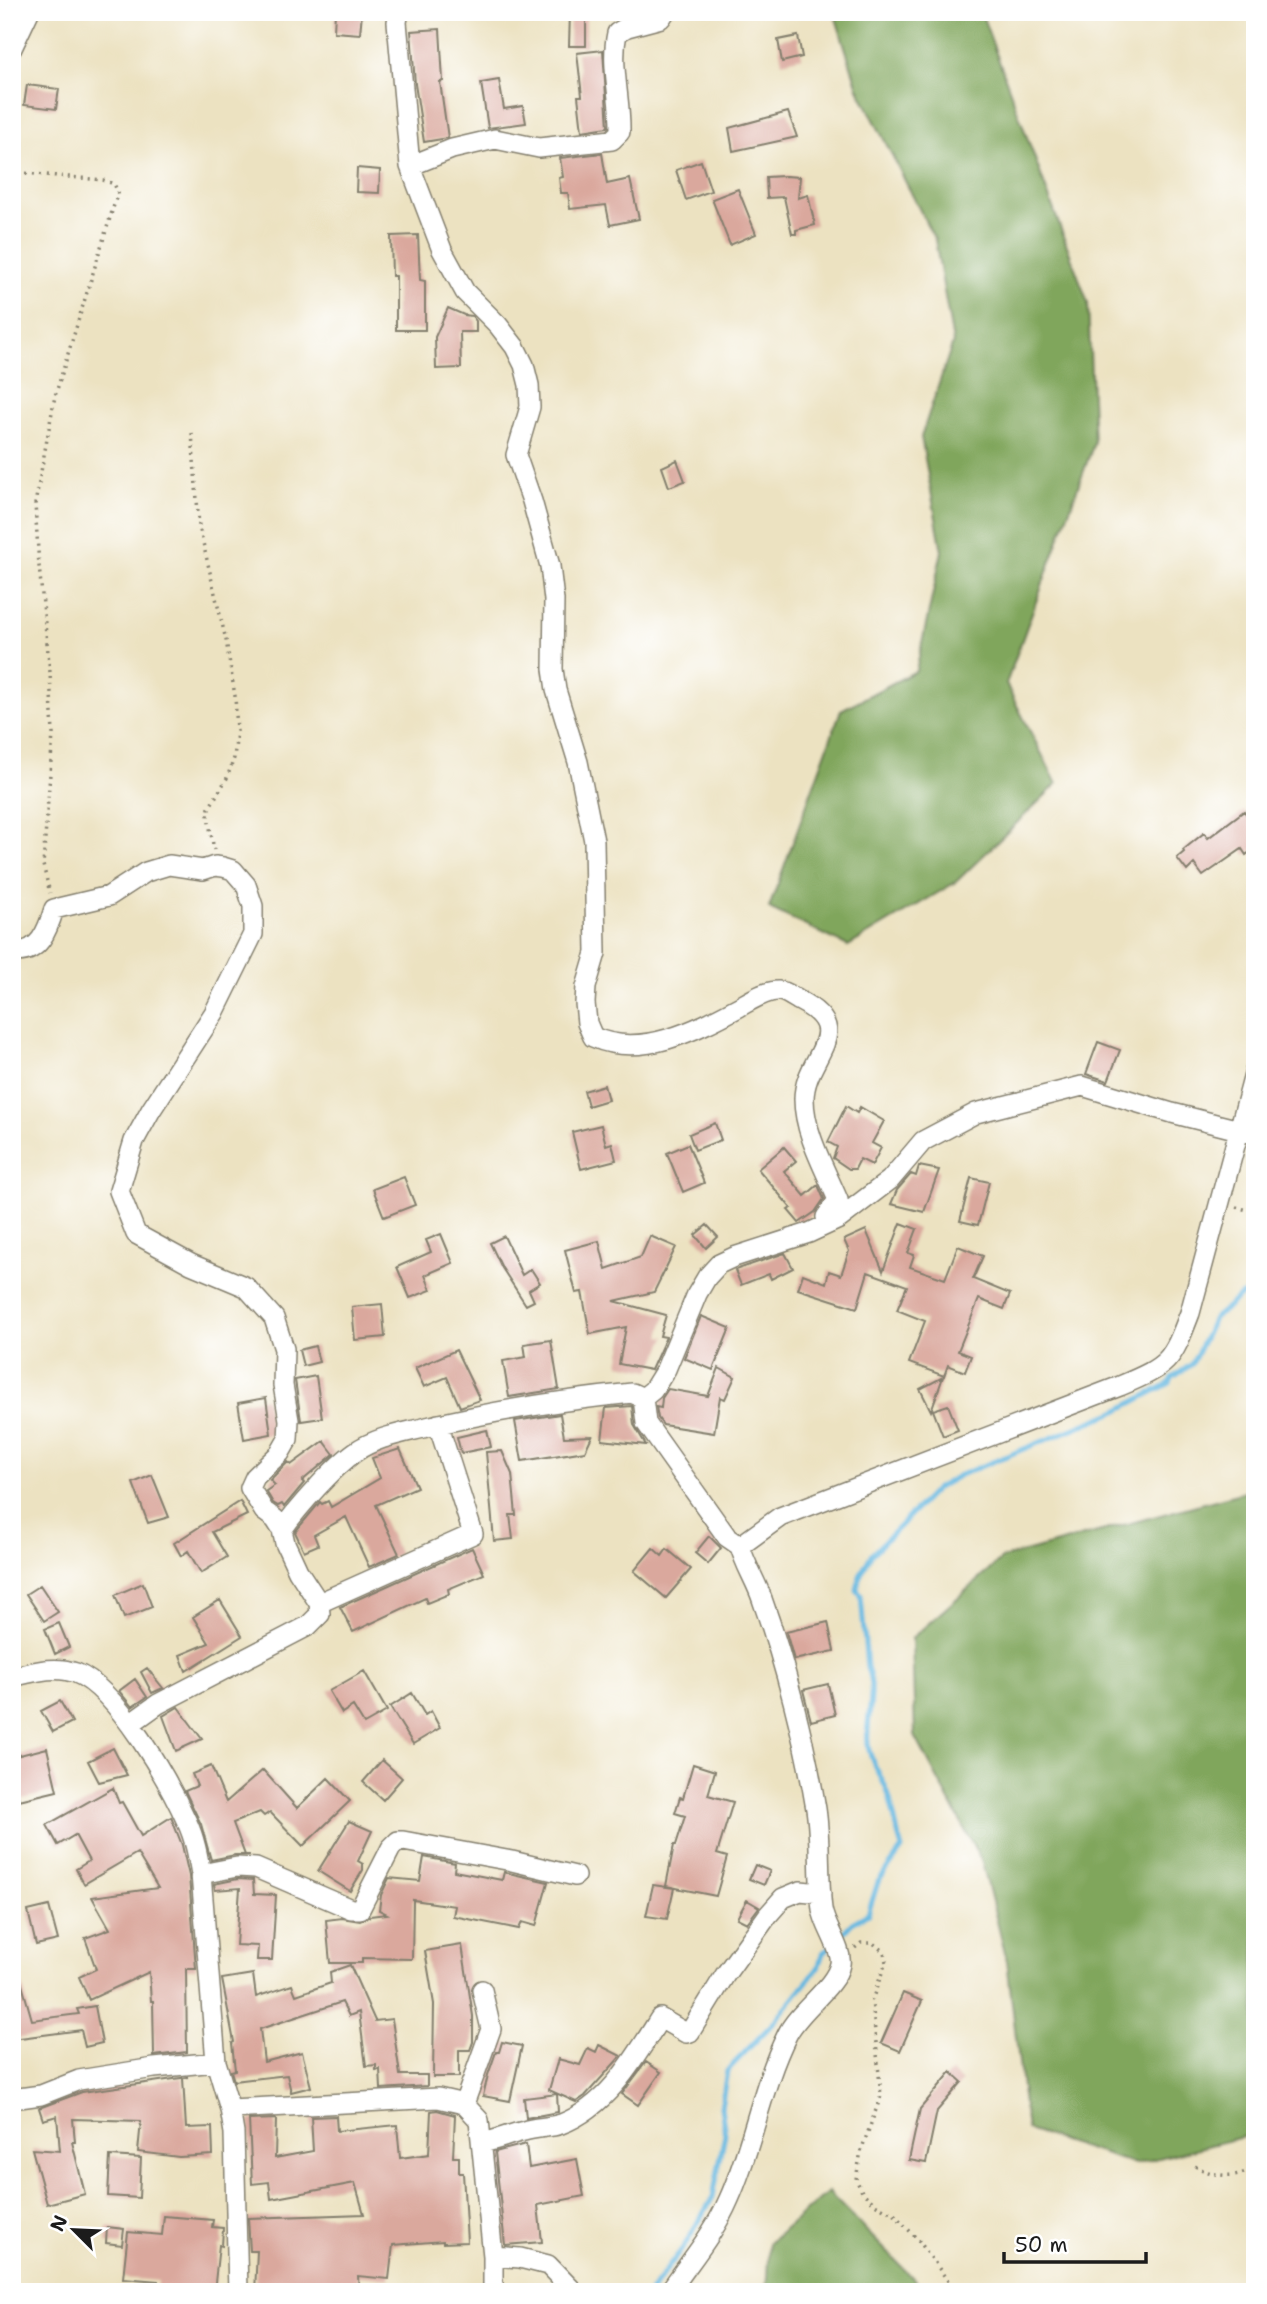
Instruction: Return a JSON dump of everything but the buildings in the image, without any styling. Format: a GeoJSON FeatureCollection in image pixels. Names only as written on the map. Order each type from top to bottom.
{"type":"FeatureCollection","features":[{"type":"Feature","properties":{"kind":"street"},"geometry":{"type":"LineString","coordinates":[[12,48],[29,12]]}},
{"type":"Feature","properties":{"kind":"street"},"geometry":{"type":"LineString","coordinates":[[399,12],[398,36],[410,166],[442,250],[465,292],[498,325],[515,347],[530,385],[530,407],[516,455],[550,566],[554,600],[553,669],[556,690],[578,762],[594,841],[596,953],[586,987],[587,1023],[593,1037],[609,1044],[640,1044],[673,1037],[701,1027],[761,996],[779,991],[801,1001],[820,1015],[827,1025],[827,1040],[807,1081],[803,1099],[809,1128],[838,1200],[826,1217],[829,1223]]}},
{"type":"Feature","properties":{"kind":"street"},"geometry":{"type":"LineString","coordinates":[[410,166],[452,149],[495,139],[540,148],[612,139],[620,132],[621,112],[615,62],[617,33],[627,27],[662,18],[665,12]]}},
{"type":"Feature","properties":{"kind":"street"},"geometry":{"type":"LineString","coordinates":[[12,951],[29,949],[40,943],[54,909],[109,896],[146,872],[169,865],[203,870],[215,866],[233,870],[246,885],[253,906],[253,934],[215,1013],[158,1099],[134,1141],[119,1191],[136,1234],[191,1264],[246,1287],[274,1318],[284,1349],[283,1385],[289,1420],[288,1439],[280,1453],[255,1477],[250,1489],[264,1511],[275,1519],[282,1530],[298,1572],[319,1602],[320,1614],[308,1626],[158,1704],[130,1724]]}},
{"type":"Feature","properties":{"kind":"street"},"geometry":{"type":"LineString","coordinates":[[740,1546],[780,1517],[970,1446],[1054,1409],[1120,1386],[1153,1372],[1168,1360],[1178,1344],[1190,1313],[1248,1132],[1255,1071]]}},
{"type":"Feature","properties":{"kind":"street"},"geometry":{"type":"LineString","coordinates":[[643,1398],[653,1390],[666,1369],[698,1294],[707,1277],[719,1264],[809,1233],[829,1223],[862,1203],[890,1180],[923,1141],[976,1114],[1073,1087],[1095,1089],[1172,1113],[1248,1132]]}},
{"type":"Feature","properties":{"kind":"street"},"geometry":{"type":"LineString","coordinates":[[282,1530],[299,1506],[355,1452],[380,1439],[438,1424],[552,1402],[632,1393],[643,1398]]}},
{"type":"Feature","properties":{"kind":"street"},"geometry":{"type":"LineString","coordinates":[[643,1398],[646,1423],[727,1538],[740,1546],[770,1624],[816,1810],[821,1893],[827,1928],[840,1954],[838,1971],[795,2019],[787,2034],[770,2078],[743,2167],[729,2200],[702,2249],[669,2292]]}},
{"type":"Feature","properties":{"kind":"street"},"geometry":{"type":"LineString","coordinates":[[319,1602],[473,1534],[438,1424]]}},
{"type":"Feature","properties":{"kind":"street"},"geometry":{"type":"LineString","coordinates":[[12,1677],[62,1669],[78,1673],[93,1682],[130,1724],[159,1769],[188,1824],[198,1851],[216,2062],[234,2133],[238,2292]]}},
{"type":"Feature","properties":{"kind":"street"},"geometry":{"type":"LineString","coordinates":[[201,1874],[237,1867],[256,1868],[351,1909],[360,1909],[391,1848],[398,1841],[512,1861],[575,1876]]}},
{"type":"Feature","properties":{"kind":"street"},"geometry":{"type":"LineString","coordinates":[[482,2143],[525,2130],[558,2125],[601,2100],[637,2055],[660,2018],[686,2033],[690,2032],[725,1975],[783,1898],[800,1891],[821,1893]]}},
{"type":"Feature","properties":{"kind":"street"},"geometry":{"type":"LineString","coordinates":[[464,2104],[491,2029],[482,1990]]}},
{"type":"Feature","properties":{"kind":"street"},"geometry":{"type":"LineString","coordinates":[[12,2099],[41,2095],[79,2080],[154,2068],[216,2062]]}},
{"type":"Feature","properties":{"kind":"street"},"geometry":{"type":"LineString","coordinates":[[230,2109],[438,2098],[464,2104],[478,2120],[482,2143],[493,2256],[493,2292]]}},
{"type":"Feature","properties":{"kind":"street"},"geometry":{"type":"LineString","coordinates":[[493,2256],[520,2258],[548,2265],[574,2292]]}},
{"type":"Feature","properties":{"kind":"path"},"geometry":{"type":"LineString","coordinates":[[12,172],[103,180],[114,184],[118,192],[55,396],[35,504],[53,734],[43,865],[54,909]]}},
{"type":"Feature","properties":{"kind":"path"},"geometry":{"type":"LineString","coordinates":[[192,433],[199,526],[226,640],[235,696],[237,731],[234,758],[227,778],[209,808],[215,866]]}},
{"type":"Feature","properties":{"kind":"path"},"geometry":{"type":"LineString","coordinates":[[840,1954],[861,1943],[873,1943],[884,1952],[886,1962],[872,2000],[881,2096],[861,2151],[856,2179],[862,2192],[875,2204],[895,2215],[919,2241],[956,2292]]}},
{"type":"Feature","properties":{"kind":"path"},"geometry":{"type":"LineString","coordinates":[[1195,2166],[1213,2176],[1235,2174],[1255,2168]]}},
{"type":"Feature","properties":{"kind":"green space"},"geometry":{"type":"Polygon","coordinates":[[[834,12],[981,12],[1088,303],[1094,443],[1006,684],[1057,784],[956,882],[848,946],[769,908],[841,710],[916,671],[942,551],[921,437],[953,342],[935,240],[858,88],[834,12]]]}},
{"type":"Feature","properties":{"kind":"green space"},"geometry":{"type":"Polygon","coordinates":[[[1255,1489],[1255,2134],[1135,2164],[1027,2130],[1007,1961],[982,1862],[915,1736],[912,1638],[1003,1558],[1255,1489]]]}},
{"type":"Feature","properties":{"kind":"green space"},"geometry":{"type":"Polygon","coordinates":[[[828,2192],[915,2280],[921,2292],[766,2292],[769,2243],[828,2192]]]}},
{"type":"Feature","properties":{"kind":"waterway"},"geometry":{"type":"LineString","coordinates":[[839,1937],[852,1923],[868,1914],[878,1882],[902,1849],[889,1796],[869,1750],[871,1688],[861,1595],[857,1590],[860,1576],[871,1555],[937,1488],[960,1475],[1117,1411],[1170,1383],[1172,1378],[1192,1364],[1214,1318],[1242,1295],[1255,1290]]}},
{"type":"Feature","properties":{"kind":"waterway"},"geometry":{"type":"LineString","coordinates":[[650,2292],[685,2245],[713,2197],[725,2134],[721,2107],[727,2071],[773,2023],[818,1968],[823,1953],[832,1944]]}}]}
